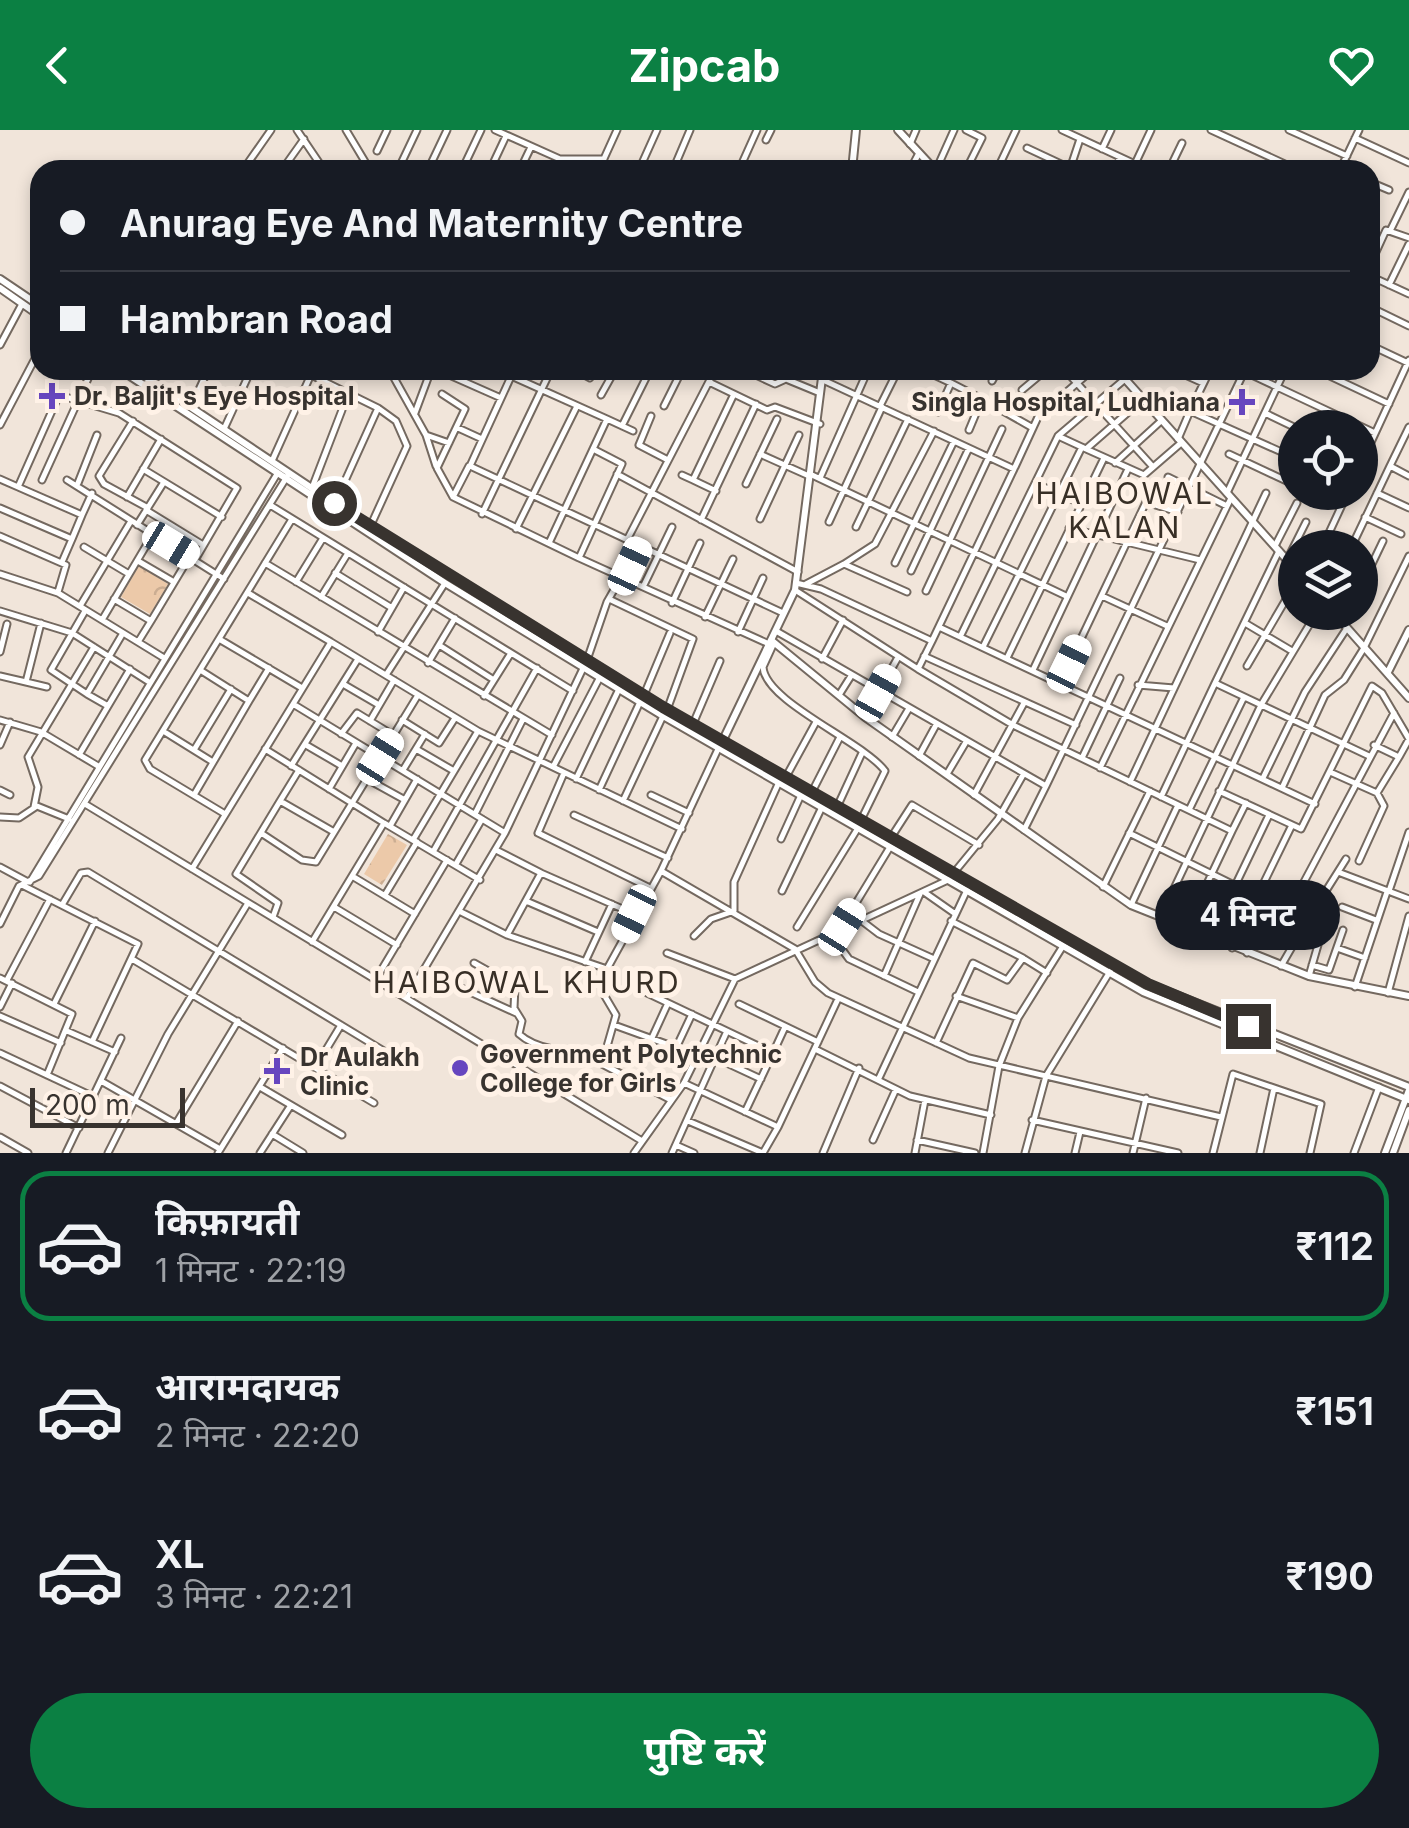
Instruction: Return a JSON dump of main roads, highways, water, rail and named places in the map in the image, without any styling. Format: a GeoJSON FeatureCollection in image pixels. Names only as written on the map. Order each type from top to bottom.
{"type":"FeatureCollection","features":[{"type":"Feature","properties":{"kind":"main road"},"geometry":{"type":"LineString","coordinates":[[853,160],[856,130]]}},
{"type":"Feature","properties":{"kind":"main road"},"geometry":{"type":"LineString","coordinates":[[898,130],[925,160]]}},
{"type":"Feature","properties":{"kind":"main road"},"geometry":{"type":"LineString","coordinates":[[0,279],[30,306]]}},
{"type":"Feature","properties":{"kind":"main road"},"geometry":{"type":"LineString","coordinates":[[0,288],[30,302]]}},
{"type":"Feature","properties":{"kind":"main road"},"geometry":{"type":"LineString","coordinates":[[137,380],[444,583],[585,664],[600,678],[642,699]]}},
{"type":"Feature","properties":{"kind":"main road"},"geometry":{"type":"LineString","coordinates":[[150,380],[272,461],[278,471]]}},
{"type":"Feature","properties":{"kind":"main road"},"geometry":{"type":"LineString","coordinates":[[721,744],[798,586],[815,477],[822,380]]}},
{"type":"Feature","properties":{"kind":"main road"},"geometry":{"type":"LineString","coordinates":[[1125,380],[1228,499],[1278,549]]}},
{"type":"Feature","properties":{"kind":"main road"},"geometry":{"type":"LineString","coordinates":[[287,477],[312,488],[665,713],[813,790],[1148,984],[1408,1094]]}},
{"type":"Feature","properties":{"kind":"main road"},"geometry":{"type":"LineString","coordinates":[[1348,630],[1409,698]]}},
{"type":"Feature","properties":{"kind":"main road"},"geometry":{"type":"LineString","coordinates":[[1388,672],[1409,630]]}},
{"type":"Feature","properties":{"kind":"main road"},"geometry":{"type":"LineString","coordinates":[[770,646],[1000,817],[1131,904],[1309,976],[1409,996]]}},
{"type":"Feature","properties":{"kind":"main road"},"geometry":{"type":"LineString","coordinates":[[665,713],[693,724],[801,795],[1143,992],[1379,1087],[1408,1094]]}},
{"type":"Feature","properties":{"kind":"main road"},"geometry":{"type":"LineString","coordinates":[[1385,1153],[1408,1094]]}},
{"type":"Feature","properties":{"kind":"main road"},"geometry":{"type":"LineString","coordinates":[[1393,1153],[1409,1110]]}},
{"type":"Feature","properties":{"kind":"place","name":"Dr. Baljit's Eye Hospital"},"geometry":{"type":"Point","coordinates":[52,396]}},
{"type":"Feature","properties":{"kind":"place","name":"Singla Hospital, Ludhiana"},"geometry":{"type":"Point","coordinates":[1242,402]}},
{"type":"Feature","properties":{"kind":"place","name":"Government Polytechnic College for Girls"},"geometry":{"type":"Point","coordinates":[460,1068]}},
{"type":"Feature","properties":{"kind":"place","name":"Dr Aulakh Clinic"},"geometry":{"type":"Point","coordinates":[277,1071]}},
{"type":"Feature","properties":{"kind":"district","name":"HAIBOWAL KALAN"},"geometry":{"type":"Point","coordinates":[1125,511]}},
{"type":"Feature","properties":{"kind":"district","name":"HAIBOWAL KHURD"},"geometry":{"type":"Point","coordinates":[527,983]}}]}
